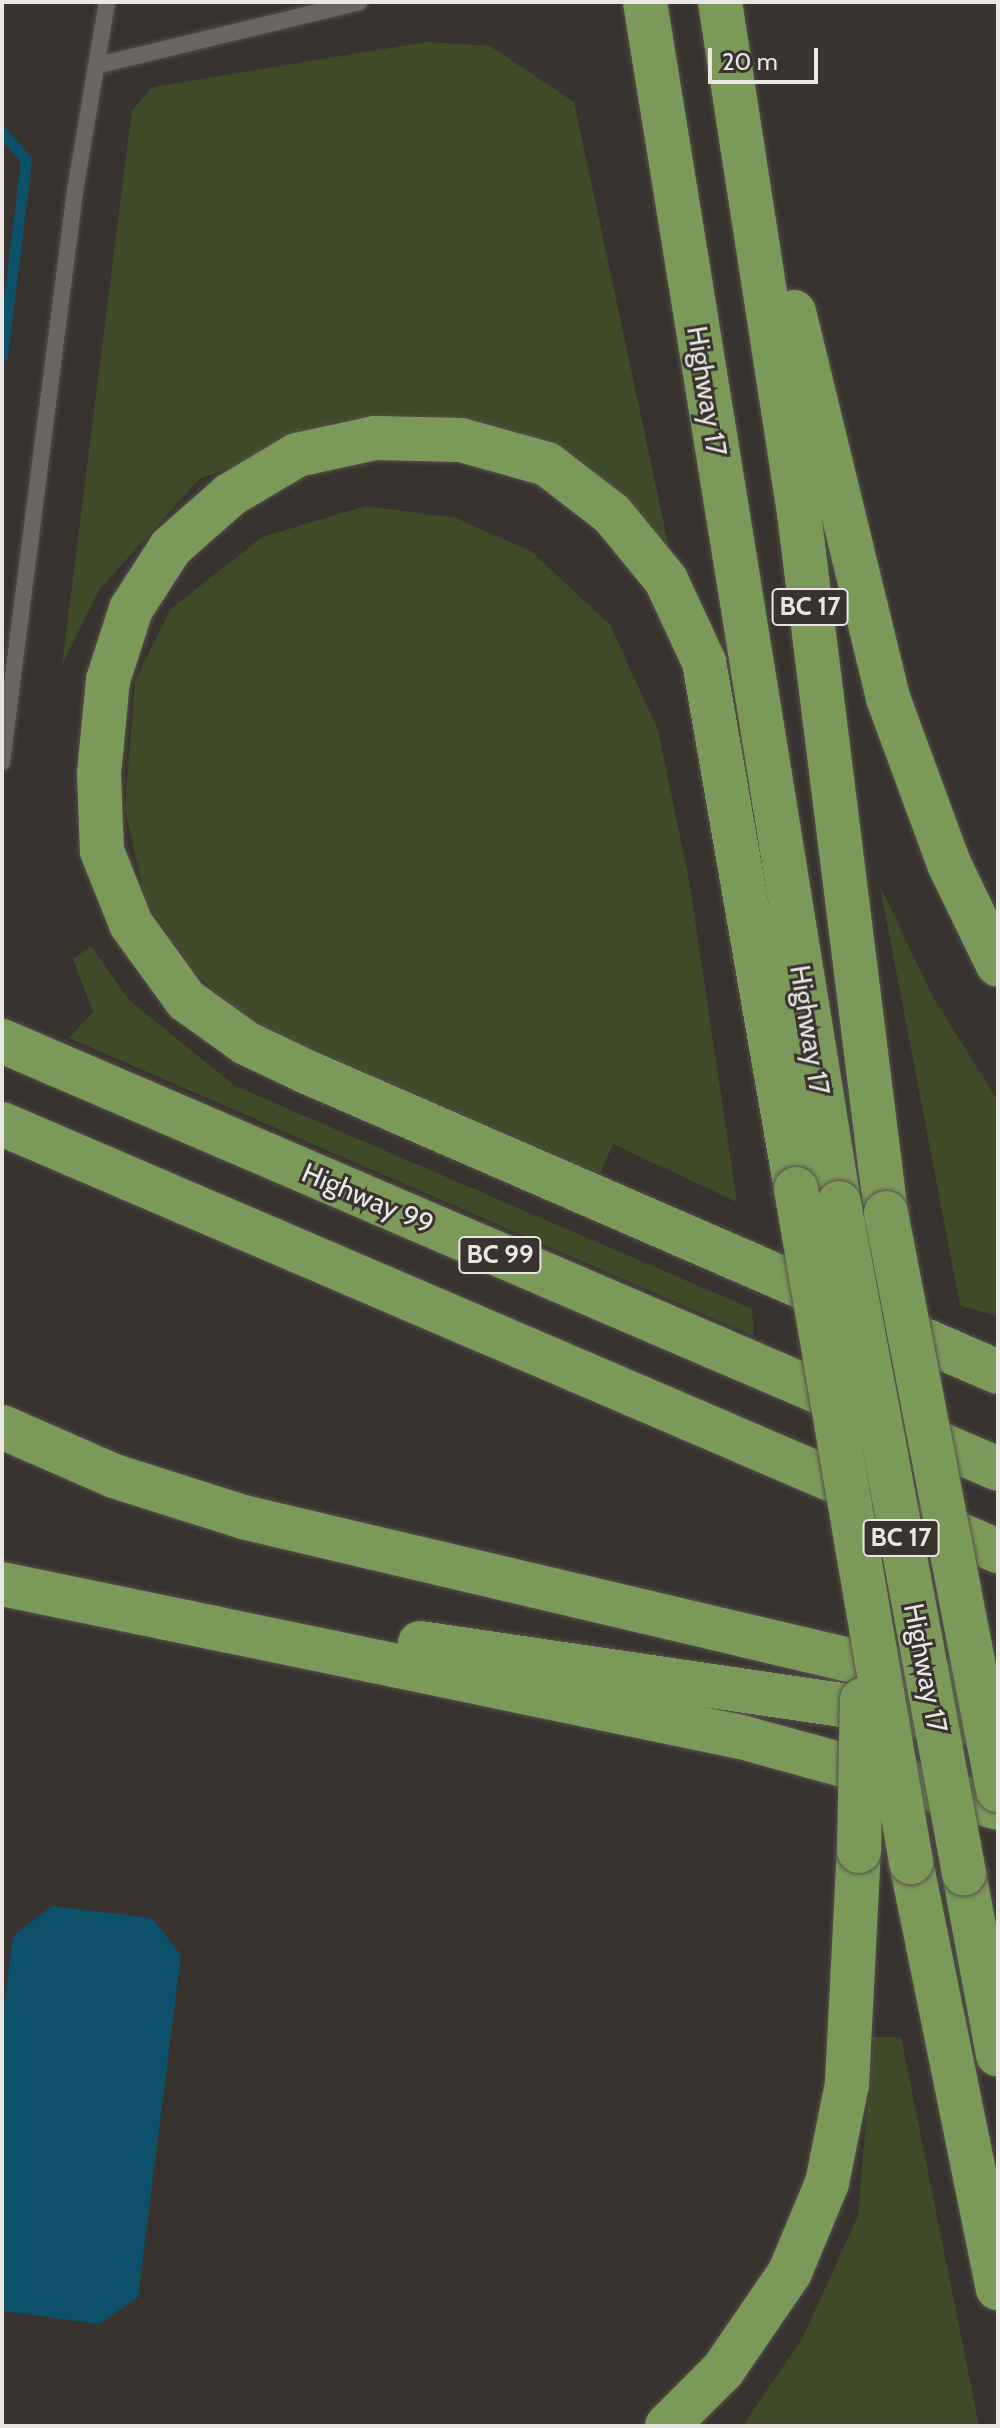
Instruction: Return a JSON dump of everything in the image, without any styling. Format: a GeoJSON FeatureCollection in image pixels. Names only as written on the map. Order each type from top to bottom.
{"type":"FeatureCollection","features":[{"type":"Feature","properties":{"kind":"highway","name":"Highway 17"},"geometry":{"type":"LineString","coordinates":[[645,2],[839,1203],[998,2055]]}},
{"type":"Feature","properties":{"kind":"highway","name":"Highway 17"},"geometry":{"type":"LineString","coordinates":[[722,15],[799,513],[886,1213],[998,1790]]}},
{"type":"Feature","properties":{"kind":"highway"},"geometry":{"type":"LineString","coordinates":[[722,15],[888,698],[949,864],[998,965]]}},
{"type":"Feature","properties":{"kind":"highway"},"geometry":{"type":"LineString","coordinates":[[998,1372],[307,1072],[246,1043],[186,1000],[131,924],[102,851],[99,774],[108,680],[131,609],[171,547],[230,495],[297,455],[375,438],[461,440],[547,464],[612,514],[666,580],[704,662],[796,1189],[863,1606],[911,1862],[998,2288]]}},
{"type":"Feature","properties":{"kind":"highway","name":"Highway 99"},"geometry":{"type":"LineString","coordinates":[[2,1041],[998,1469]]}},
{"type":"Feature","properties":{"kind":"highway","name":"BC 99"},"geometry":{"type":"LineString","coordinates":[[2,1124],[998,1551]]}},
{"type":"Feature","properties":{"kind":"highway"},"geometry":{"type":"LineString","coordinates":[[2,1427],[114,1476],[243,1517],[998,1695]]}},
{"type":"Feature","properties":{"kind":"highway"},"geometry":{"type":"LineString","coordinates":[[951,1549],[998,1683]]}},
{"type":"Feature","properties":{"kind":"highway"},"geometry":{"type":"LineString","coordinates":[[2,1583],[998,1728]]}},
{"type":"Feature","properties":{"kind":"highway"},"geometry":{"type":"LineString","coordinates":[[2,1583],[741,1737],[998,1808]]}},
{"type":"Feature","properties":{"kind":"highway"},"geometry":{"type":"LineString","coordinates":[[667,2426],[723,2370],[790,2272],[827,2183],[847,2084],[859,1851],[863,1606]]}},
{"type":"Feature","properties":{"kind":"lane"},"geometry":{"type":"LineString","coordinates":[[2,762],[7,686],[75,191],[99,65],[107,2]]}},
{"type":"Feature","properties":{"kind":"lane"},"geometry":{"type":"LineString","coordinates":[[99,65],[359,2]]}},
{"type":"Feature","properties":{"kind":"green space"},"geometry":{"type":"Polygon","coordinates":[[[427,42],[490,46],[574,102],[674,571],[559,452],[294,443],[199,479],[99,590],[62,665],[132,110],[153,87],[427,42]]]}},
{"type":"Feature","properties":{"kind":"green space"},"geometry":{"type":"Polygon","coordinates":[[[366,506],[456,518],[532,552],[610,625],[658,730],[689,880],[737,1202],[613,1144],[597,1180],[241,1019],[192,969],[146,902],[125,809],[135,681],[171,609],[262,537],[366,506]]]}},
{"type":"Feature","properties":{"kind":"green space"},"geometry":{"type":"Polygon","coordinates":[[[880,886],[933,997],[998,1101],[998,1317],[960,1305],[880,886]]]}},
{"type":"Feature","properties":{"kind":"green space"},"geometry":{"type":"Polygon","coordinates":[[[91,946],[129,1000],[235,1086],[752,1309],[754,1336],[69,1038],[93,1012],[73,959],[91,946]]]}},
{"type":"Feature","properties":{"kind":"green space"},"geometry":{"type":"Polygon","coordinates":[[[873,2037],[901,2037],[979,2426],[743,2426],[803,2337],[858,2216],[873,2037]]]}},
{"type":"Feature","properties":{"kind":"water"},"geometry":{"type":"Polygon","coordinates":[[[52,1906],[152,1918],[181,1955],[138,2297],[100,2324],[2,2311],[2,2022],[13,1936],[52,1906]]]}},
{"type":"Feature","properties":{"kind":"waterway"},"geometry":{"type":"LineString","coordinates":[[2,132],[26,160],[2,356]]}}]}
